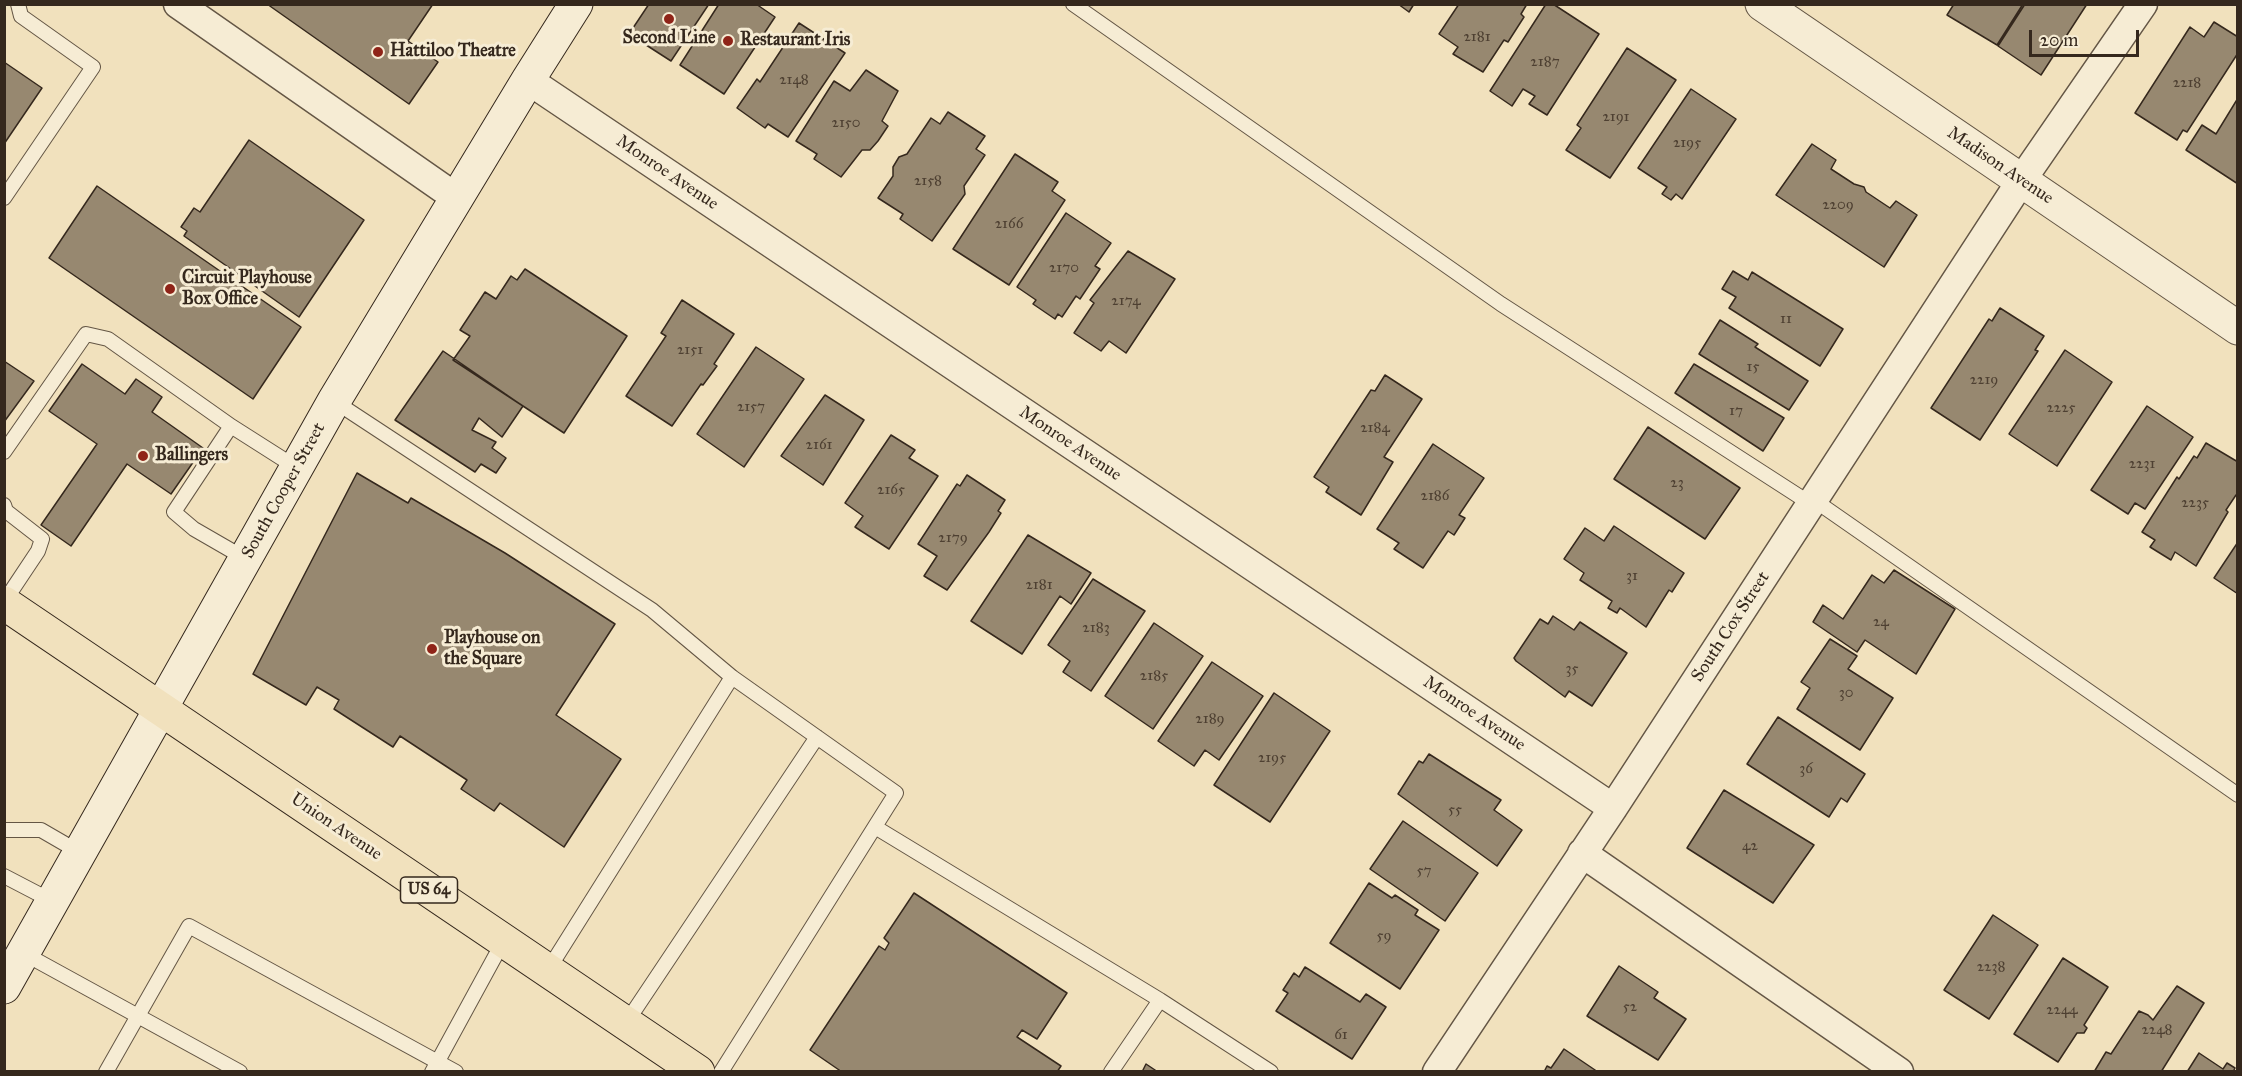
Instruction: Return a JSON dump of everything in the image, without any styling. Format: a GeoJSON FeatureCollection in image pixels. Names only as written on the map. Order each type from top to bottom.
{"type":"FeatureCollection","features":[{"type":"Feature","properties":{"kind":"main road","name":"Madison Avenue"},"geometry":{"type":"LineString","coordinates":[[1762,4],[2238,328]]}},
{"type":"Feature","properties":{"kind":"main road","name":"South Cooper Street"},"geometry":{"type":"LineString","coordinates":[[4,987],[334,401],[458,199],[568,10]]}},
{"type":"Feature","properties":{"kind":"main road","name":"Union Avenue"},"geometry":{"type":"LineString","coordinates":[[4,602],[159,709],[698,1071]]}},
{"type":"Feature","properties":{"kind":"street"},"geometry":{"type":"LineString","coordinates":[[178,4],[458,199]]}},
{"type":"Feature","properties":{"kind":"street","name":"South Cox Street"},"geometry":{"type":"LineString","coordinates":[[1437,1071],[1613,808],[2021,181],[2142,4]]}},
{"type":"Feature","properties":{"kind":"street","name":"Monroe Avenue"},"geometry":{"type":"LineString","coordinates":[[528,80],[1613,808]]}},
{"type":"Feature","properties":{"kind":"street"},"geometry":{"type":"LineString","coordinates":[[1582,853],[1899,1071]]}},
{"type":"Feature","properties":{"kind":"lane"},"geometry":{"type":"LineString","coordinates":[[4,198],[93,67],[21,16],[18,4]]}},
{"type":"Feature","properties":{"kind":"lane"},"geometry":{"type":"LineString","coordinates":[[1073,4],[1501,304],[1813,502],[2238,795]]}},
{"type":"Feature","properties":{"kind":"lane"},"geometry":{"type":"LineString","coordinates":[[4,452],[86,334],[108,339],[231,426],[297,468]]}},
{"type":"Feature","properties":{"kind":"lane"},"geometry":{"type":"LineString","coordinates":[[334,401],[652,610],[732,677],[896,793],[721,1071]]}},
{"type":"Feature","properties":{"kind":"lane"},"geometry":{"type":"LineString","coordinates":[[231,426],[174,512],[194,529],[246,559]]}},
{"type":"Feature","properties":{"kind":"lane"},"geometry":{"type":"LineString","coordinates":[[4,505],[6,511],[42,540],[38,552],[4,602]]}},
{"type":"Feature","properties":{"kind":"lane"},"geometry":{"type":"LineString","coordinates":[[548,970],[732,677]]}},
{"type":"Feature","properties":{"kind":"lane"},"geometry":{"type":"LineString","coordinates":[[626,1023],[817,737]]}},
{"type":"Feature","properties":{"kind":"lane"},"geometry":{"type":"LineString","coordinates":[[875,827],[1160,1000],[1271,1071]]}},
{"type":"Feature","properties":{"kind":"lane"},"geometry":{"type":"LineString","coordinates":[[4,830],[41,830],[79,852]]}},
{"type":"Feature","properties":{"kind":"lane"},"geometry":{"type":"LineString","coordinates":[[4,876],[52,901]]}},
{"type":"Feature","properties":{"kind":"lane"},"geometry":{"type":"LineString","coordinates":[[106,1071],[189,926],[435,1066],[456,1071]]}},
{"type":"Feature","properties":{"kind":"lane"},"geometry":{"type":"LineString","coordinates":[[435,1066],[504,940]]}},
{"type":"Feature","properties":{"kind":"lane"},"geometry":{"type":"LineString","coordinates":[[23,953],[240,1071]]}},
{"type":"Feature","properties":{"kind":"lane"},"geometry":{"type":"LineString","coordinates":[[1111,1071],[1160,1000]]}},
{"type":"Feature","properties":{"kind":"building","name":"Hattiloo Theatre"},"geometry":{"type":"Polygon","coordinates":[[[267,4],[433,4],[408,41],[438,62],[409,104],[267,4]]]}},
{"type":"Feature","properties":{"kind":"building","name":"Second Line"},"geometry":{"type":"Polygon","coordinates":[[[649,4],[709,4],[671,61],[629,34],[649,4]]]}},
{"type":"Feature","properties":{"kind":"building","name":"Restaurant Iris"},"geometry":{"type":"Polygon","coordinates":[[[719,4],[756,4],[775,17],[724,94],[680,65],[719,4]]]}},
{"type":"Feature","properties":{"kind":"building"},"geometry":{"type":"Polygon","coordinates":[[[1398,4],[1414,4],[1409,12],[1398,4]]]}},
{"type":"Feature","properties":{"kind":"building"},"geometry":{"type":"Polygon","coordinates":[[[1459,4],[1527,4],[1521,14],[1524,17],[1508,42],[1504,40],[1483,72],[1453,54],[1458,47],[1439,34],[1459,4]]]}},
{"type":"Feature","properties":{"kind":"building"},"geometry":{"type":"Polygon","coordinates":[[[1546,4],[1553,4],[1599,34],[1547,115],[1529,104],[1535,96],[1523,89],[1512,106],[1490,91],[1546,4]]]}},
{"type":"Feature","properties":{"kind":"building"},"geometry":{"type":"Polygon","coordinates":[[[1954,4],[2023,4],[1997,45],[1947,15],[1954,4]]]}},
{"type":"Feature","properties":{"kind":"building"},"geometry":{"type":"Polygon","coordinates":[[[2025,4],[2087,4],[2041,75],[1998,46],[2025,4]]]}},
{"type":"Feature","properties":{"kind":"building"},"geometry":{"type":"Polygon","coordinates":[[[2214,22],[2238,37],[2238,53],[2187,132],[2183,130],[2177,140],[2135,113],[2190,27],[2204,37],[2214,22]]]}},
{"type":"Feature","properties":{"kind":"building"},"geometry":{"type":"Polygon","coordinates":[[[799,23],[845,53],[788,137],[768,124],[765,128],[737,108],[757,79],[760,82],[799,23]]]}},
{"type":"Feature","properties":{"kind":"building"},"geometry":{"type":"Polygon","coordinates":[[[1627,48],[1676,80],[1610,178],[1566,150],[1581,128],[1577,125],[1627,48]]]}},
{"type":"Feature","properties":{"kind":"building"},"geometry":{"type":"Polygon","coordinates":[[[4,62],[42,88],[4,144],[4,62]]]}},
{"type":"Feature","properties":{"kind":"building"},"geometry":{"type":"Polygon","coordinates":[[[866,70],[898,91],[882,121],[888,126],[870,150],[862,150],[841,177],[814,159],[817,154],[796,141],[834,81],[850,91],[866,70]]]}},
{"type":"Feature","properties":{"kind":"building"},"geometry":{"type":"Polygon","coordinates":[[[1691,89],[1736,119],[1682,199],[1676,194],[1671,200],[1662,194],[1667,187],[1638,168],[1691,89]]]}},
{"type":"Feature","properties":{"kind":"building"},"geometry":{"type":"Polygon","coordinates":[[[2238,98],[2238,184],[2186,150],[2202,125],[2216,134],[2238,98]]]}},
{"type":"Feature","properties":{"kind":"building"},"geometry":{"type":"Polygon","coordinates":[[[948,112],[985,136],[976,149],[985,155],[964,186],[965,194],[932,241],[900,219],[903,214],[878,198],[893,176],[893,167],[899,157],[907,154],[931,118],[940,124],[948,112]]]}},
{"type":"Feature","properties":{"kind":"building"},"geometry":{"type":"Polygon","coordinates":[[[249,140],[364,220],[299,317],[184,236],[187,231],[181,227],[194,208],[200,212],[249,140]]]}},
{"type":"Feature","properties":{"kind":"building"},"geometry":{"type":"Polygon","coordinates":[[[1812,144],[1836,160],[1831,169],[1854,184],[1864,187],[1866,192],[1890,208],[1896,201],[1917,215],[1884,267],[1776,195],[1812,144]]]}},
{"type":"Feature","properties":{"kind":"building"},"geometry":{"type":"Polygon","coordinates":[[[1015,154],[1058,182],[1052,191],[1065,200],[1009,285],[953,249],[1015,154]]]}},
{"type":"Feature","properties":{"kind":"building","name":"Circuit Playhouse Box Office"},"geometry":{"type":"Polygon","coordinates":[[[97,186],[301,327],[253,399],[49,258],[97,186]]]}},
{"type":"Feature","properties":{"kind":"building"},"geometry":{"type":"Polygon","coordinates":[[[1066,213],[1111,243],[1095,266],[1100,269],[1080,299],[1076,296],[1062,317],[1058,314],[1055,319],[1033,304],[1036,300],[1017,287],[1066,213]]]}},
{"type":"Feature","properties":{"kind":"building"},"geometry":{"type":"Polygon","coordinates":[[[1128,251],[1175,279],[1126,353],[1109,341],[1101,351],[1074,333],[1094,303],[1090,300],[1128,251]]]}},
{"type":"Feature","properties":{"kind":"building"},"geometry":{"type":"Polygon","coordinates":[[[525,269],[627,336],[564,433],[453,360],[470,336],[460,330],[485,292],[496,299],[511,276],[517,280],[525,269]]]}},
{"type":"Feature","properties":{"kind":"building"},"geometry":{"type":"Polygon","coordinates":[[[1733,271],[1748,280],[1752,272],[1843,329],[1820,366],[1729,308],[1736,297],[1722,289],[1733,271]]]}},
{"type":"Feature","properties":{"kind":"building"},"geometry":{"type":"Polygon","coordinates":[[[682,300],[734,334],[714,364],[717,366],[703,385],[701,384],[672,426],[626,396],[666,336],[661,333],[682,300]]]}},
{"type":"Feature","properties":{"kind":"building"},"geometry":{"type":"Polygon","coordinates":[[[2000,308],[2044,336],[2035,350],[2038,351],[1980,440],[1931,408],[1989,319],[1992,321],[2000,308]]]}},
{"type":"Feature","properties":{"kind":"building"},"geometry":{"type":"Polygon","coordinates":[[[1720,320],[1758,344],[1755,347],[1808,381],[1789,410],[1699,354],[1720,320]]]}},
{"type":"Feature","properties":{"kind":"building"},"geometry":{"type":"Polygon","coordinates":[[[756,347],[804,379],[744,467],[697,434],[756,347]]]}},
{"type":"Feature","properties":{"kind":"building"},"geometry":{"type":"Polygon","coordinates":[[[2065,350],[2112,382],[2057,466],[2009,434],[2065,350]]]}},
{"type":"Feature","properties":{"kind":"building"},"geometry":{"type":"Polygon","coordinates":[[[443,351],[523,406],[502,437],[479,418],[472,430],[496,442],[492,448],[506,458],[496,473],[481,464],[475,472],[395,420],[443,351]]]}},
{"type":"Feature","properties":{"kind":"building"},"geometry":{"type":"Polygon","coordinates":[[[4,361],[34,381],[4,422],[4,361]]]}},
{"type":"Feature","properties":{"kind":"building","name":"Ballingers"},"geometry":{"type":"Polygon","coordinates":[[[82,364],[125,394],[136,379],[162,397],[152,412],[203,448],[171,494],[127,464],[71,546],[41,525],[97,444],[49,411],[82,364]]]}},
{"type":"Feature","properties":{"kind":"building"},"geometry":{"type":"Polygon","coordinates":[[[1694,364],[1784,418],[1763,451],[1675,393],[1694,364]]]}},
{"type":"Feature","properties":{"kind":"building"},"geometry":{"type":"Polygon","coordinates":[[[1385,375],[1422,399],[1384,457],[1393,462],[1361,515],[1326,492],[1329,487],[1314,477],[1371,390],[1375,391],[1385,375]]]}},
{"type":"Feature","properties":{"kind":"building"},"geometry":{"type":"Polygon","coordinates":[[[825,395],[864,420],[823,485],[781,456],[825,395]]]}},
{"type":"Feature","properties":{"kind":"building"},"geometry":{"type":"Polygon","coordinates":[[[2147,406],[2193,437],[2145,509],[2135,503],[2128,514],[2091,490],[2147,406]]]}},
{"type":"Feature","properties":{"kind":"building"},"geometry":{"type":"Polygon","coordinates":[[[1648,427],[1740,488],[1705,539],[1614,479],[1648,427]]]}},
{"type":"Feature","properties":{"kind":"building"},"geometry":{"type":"Polygon","coordinates":[[[891,435],[915,450],[909,458],[938,476],[889,549],[855,527],[863,516],[845,503],[891,435]]]}},
{"type":"Feature","properties":{"kind":"building"},"geometry":{"type":"Polygon","coordinates":[[[2206,443],[2238,462],[2238,496],[2236,495],[2226,510],[2228,512],[2196,566],[2175,552],[2171,560],[2150,547],[2155,540],[2142,532],[2177,477],[2179,479],[2194,456],[2197,458],[2206,443]]]}},
{"type":"Feature","properties":{"kind":"building"},"geometry":{"type":"Polygon","coordinates":[[[1433,444],[1484,478],[1459,515],[1465,518],[1454,535],[1448,531],[1423,568],[1394,549],[1399,543],[1377,529],[1433,444]]]}},
{"type":"Feature","properties":{"kind":"building","name":"Playhouse on the Square"},"geometry":{"type":"Polygon","coordinates":[[[357,473],[408,503],[411,498],[505,553],[615,624],[556,715],[621,759],[564,847],[500,803],[494,811],[461,789],[467,780],[400,736],[393,747],[334,709],[339,700],[317,687],[306,705],[253,674],[357,473]]]}},
{"type":"Feature","properties":{"kind":"building"},"geometry":{"type":"Polygon","coordinates":[[[967,475],[1005,500],[998,511],[1001,513],[989,532],[947,590],[924,576],[937,556],[918,544],[957,484],[960,486],[967,475]]]}},
{"type":"Feature","properties":{"kind":"building"},"geometry":{"type":"Polygon","coordinates":[[[1614,526],[1684,573],[1672,592],[1669,590],[1646,627],[1620,608],[1617,613],[1608,608],[1612,601],[1580,580],[1584,573],[1564,559],[1585,528],[1604,541],[1614,526]]]}},
{"type":"Feature","properties":{"kind":"building"},"geometry":{"type":"Polygon","coordinates":[[[1028,535],[1091,573],[1071,604],[1060,596],[1022,654],[971,621],[1028,535]]]}},
{"type":"Feature","properties":{"kind":"building"},"geometry":{"type":"Polygon","coordinates":[[[2238,542],[2238,594],[2214,578],[2238,542]]]}},
{"type":"Feature","properties":{"kind":"building"},"geometry":{"type":"Polygon","coordinates":[[[1894,570],[1955,609],[1916,674],[1865,640],[1857,652],[1813,622],[1823,605],[1843,619],[1872,575],[1884,583],[1894,570]]]}},
{"type":"Feature","properties":{"kind":"building"},"geometry":{"type":"Polygon","coordinates":[[[1093,579],[1145,611],[1091,691],[1063,672],[1070,661],[1048,645],[1093,579]]]}},
{"type":"Feature","properties":{"kind":"building"},"geometry":{"type":"Polygon","coordinates":[[[1553,616],[1574,630],[1580,622],[1627,653],[1592,706],[1569,691],[1565,697],[1514,658],[1540,619],[1548,624],[1553,616]]]}},
{"type":"Feature","properties":{"kind":"building"},"geometry":{"type":"Polygon","coordinates":[[[1154,623],[1203,656],[1153,729],[1105,696],[1154,623]]]}},
{"type":"Feature","properties":{"kind":"building"},"geometry":{"type":"Polygon","coordinates":[[[1830,639],[1857,656],[1848,669],[1893,698],[1860,750],[1797,709],[1810,688],[1801,682],[1830,639]]]}},
{"type":"Feature","properties":{"kind":"building"},"geometry":{"type":"Polygon","coordinates":[[[1212,662],[1263,696],[1219,760],[1205,750],[1194,766],[1158,741],[1212,662]]]}},
{"type":"Feature","properties":{"kind":"building"},"geometry":{"type":"Polygon","coordinates":[[[1274,693],[1330,731],[1270,822],[1214,785],[1274,693]]]}},
{"type":"Feature","properties":{"kind":"building"},"geometry":{"type":"Polygon","coordinates":[[[1778,717],[1865,774],[1847,802],[1841,798],[1829,817],[1747,764],[1778,717]]]}},
{"type":"Feature","properties":{"kind":"building"},"geometry":{"type":"Polygon","coordinates":[[[1429,754],[1501,800],[1494,810],[1522,830],[1497,866],[1398,794],[1419,761],[1423,763],[1429,754]]]}},
{"type":"Feature","properties":{"kind":"building"},"geometry":{"type":"Polygon","coordinates":[[[1724,790],[1814,845],[1773,903],[1687,848],[1724,790]]]}},
{"type":"Feature","properties":{"kind":"building"},"geometry":{"type":"Polygon","coordinates":[[[1403,821],[1478,873],[1445,921],[1370,869],[1403,821]]]}},
{"type":"Feature","properties":{"kind":"building"},"geometry":{"type":"Polygon","coordinates":[[[1369,883],[1392,898],[1395,895],[1418,910],[1415,915],[1439,930],[1400,989],[1330,943],[1369,883]]]}},
{"type":"Feature","properties":{"kind":"building"},"geometry":{"type":"Polygon","coordinates":[[[914,893],[1067,993],[1037,1039],[1022,1030],[1017,1037],[1061,1066],[1057,1072],[842,1072],[810,1050],[879,946],[885,950],[889,943],[884,938],[914,893]]]}},
{"type":"Feature","properties":{"kind":"building"},"geometry":{"type":"Polygon","coordinates":[[[1993,915],[2038,945],[1989,1019],[1944,990],[1993,915]]]}},
{"type":"Feature","properties":{"kind":"building"},"geometry":{"type":"Polygon","coordinates":[[[2063,958],[2108,987],[2084,1025],[2087,1028],[2084,1033],[2077,1033],[2058,1062],[2014,1034],[2063,958]]]}},
{"type":"Feature","properties":{"kind":"building"},"geometry":{"type":"Polygon","coordinates":[[[1619,966],[1658,992],[1654,998],[1686,1019],[1658,1060],[1587,1016],[1619,966]]]}},
{"type":"Feature","properties":{"kind":"building"},"geometry":{"type":"Polygon","coordinates":[[[1305,967],[1360,1002],[1366,994],[1386,1007],[1352,1059],[1276,1011],[1288,993],[1283,990],[1294,973],[1299,977],[1305,967]]]}},
{"type":"Feature","properties":{"kind":"building"},"geometry":{"type":"Polygon","coordinates":[[[2177,986],[2204,1003],[2161,1072],[2094,1072],[2106,1052],[2111,1054],[2139,1011],[2153,1020],[2177,986]]]}},
{"type":"Feature","properties":{"kind":"building"},"geometry":{"type":"Polygon","coordinates":[[[1564,1049],[1598,1072],[1544,1072],[1547,1066],[1551,1068],[1564,1049]]]}},
{"type":"Feature","properties":{"kind":"building"},"geometry":{"type":"Polygon","coordinates":[[[2199,1053],[2223,1069],[2227,1063],[2235,1068],[2233,1072],[2187,1072],[2199,1053]]]}},
{"type":"Feature","properties":{"kind":"building"},"geometry":{"type":"Polygon","coordinates":[[[1146,1064],[1158,1072],[1142,1072],[1146,1064]]]}},
{"type":"Feature","properties":{"kind":"place","name":"Second Line"},"geometry":{"type":"Point","coordinates":[669,19]}},
{"type":"Feature","properties":{"kind":"place","name":"Restaurant Iris"},"geometry":{"type":"Point","coordinates":[728,41]}},
{"type":"Feature","properties":{"kind":"place","name":"Hattiloo Theatre"},"geometry":{"type":"Point","coordinates":[378,52]}},
{"type":"Feature","properties":{"kind":"place","name":"Circuit Playhouse Box Office"},"geometry":{"type":"Point","coordinates":[170,289]}},
{"type":"Feature","properties":{"kind":"place","name":"Ballingers"},"geometry":{"type":"Point","coordinates":[143,456]}},
{"type":"Feature","properties":{"kind":"place","name":"Playhouse on the Square"},"geometry":{"type":"Point","coordinates":[432,649]}}]}
